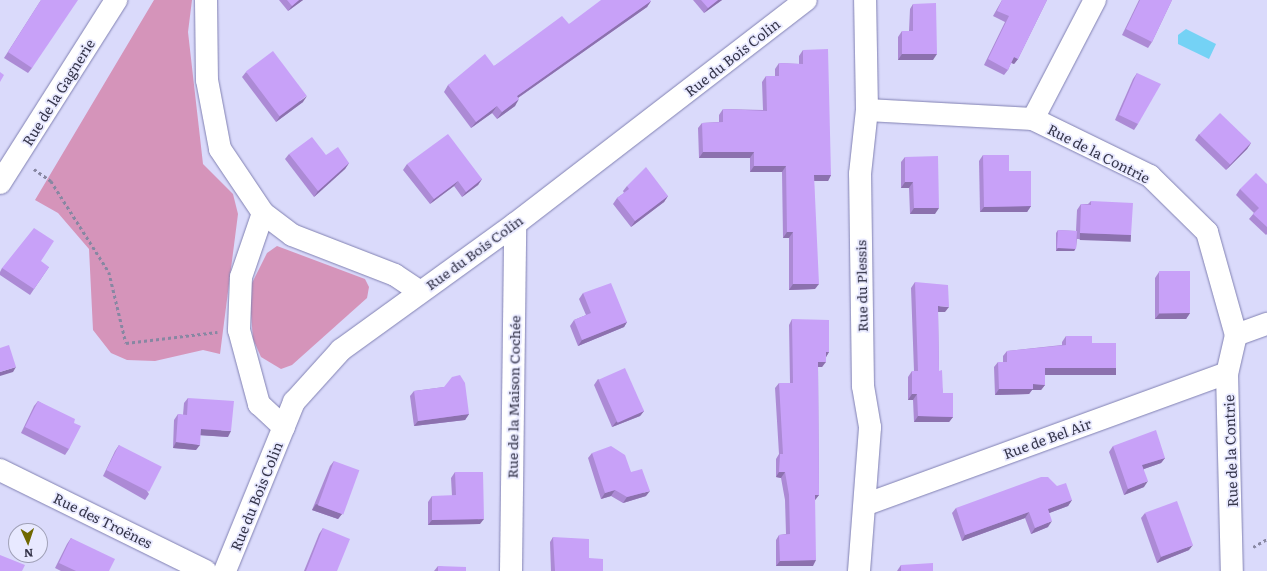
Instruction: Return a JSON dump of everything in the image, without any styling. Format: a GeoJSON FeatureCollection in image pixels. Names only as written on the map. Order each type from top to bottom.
{"type":"FeatureCollection","features":[{"type":"Feature","properties":{"kind":"street","name":"Rue de la Gagnerie"},"geometry":{"type":"LineString","coordinates":[[0,184],[116,0]]}},
{"type":"Feature","properties":{"kind":"street"},"geometry":{"type":"LineString","coordinates":[[206,0],[207,80],[220,149],[263,212],[292,235],[395,275],[419,291]]}},
{"type":"Feature","properties":{"kind":"street","name":"Rue du Bois Colin"},"geometry":{"type":"LineString","coordinates":[[225,571],[294,402],[341,350],[419,291],[514,224],[806,0]]}},
{"type":"Feature","properties":{"kind":"street","name":"Rue du Plessis"},"geometry":{"type":"LineString","coordinates":[[859,571],[867,504],[870,427],[863,386],[860,174],[867,110],[865,0]]}},
{"type":"Feature","properties":{"kind":"street"},"geometry":{"type":"LineString","coordinates":[[1033,119],[1095,0]]}},
{"type":"Feature","properties":{"kind":"street","name":"Rue de la Contrie"},"geometry":{"type":"LineString","coordinates":[[867,110],[1033,119],[1150,176],[1207,232],[1236,334],[1227,372],[1232,571]]}},
{"type":"Feature","properties":{"kind":"street"},"geometry":{"type":"LineString","coordinates":[[263,212],[241,277],[240,330],[259,404],[284,427]]}},
{"type":"Feature","properties":{"kind":"street","name":"Rue de la Maison Cochée"},"geometry":{"type":"LineString","coordinates":[[511,571],[514,224]]}},
{"type":"Feature","properties":{"kind":"street"},"geometry":{"type":"LineString","coordinates":[[1236,334],[1267,324]]}},
{"type":"Feature","properties":{"kind":"street","name":"Rue de Bel Air"},"geometry":{"type":"LineString","coordinates":[[867,504],[1227,372]]}},
{"type":"Feature","properties":{"kind":"street","name":"Rue des Troënes"},"geometry":{"type":"LineString","coordinates":[[0,470],[205,571]]}},
{"type":"Feature","properties":{"kind":"path"},"geometry":{"type":"LineString","coordinates":[[17,157],[51,181],[109,272],[126,343],[240,330]]}},
{"type":"Feature","properties":{"kind":"shaded area"},"geometry":{"type":"Polygon","coordinates":[[[154,0],[192,0],[188,32],[203,164],[233,194],[238,214],[220,354],[203,350],[155,361],[127,360],[111,353],[93,330],[89,249],[58,213],[35,200],[154,0]]]}},
{"type":"Feature","properties":{"kind":"shaded area"},"geometry":{"type":"Polygon","coordinates":[[[277,246],[365,279],[369,287],[367,298],[292,365],[281,369],[261,357],[253,339],[249,289],[267,253],[277,246]]]}},
{"type":"Feature","properties":{"kind":"water"},"geometry":{"type":"Polygon","coordinates":[[[1186,29],[1216,44],[1209,59],[1178,44],[1178,35],[1186,29]]]}},
{"type":"Feature","properties":{"kind":"building"},"geometry":{"type":"Polygon","coordinates":[[[41,0],[78,0],[32,68],[8,52],[41,0]]]}},
{"type":"Feature","properties":{"kind":"building"},"geometry":{"type":"Polygon","coordinates":[[[287,0],[299,0],[292,6],[287,0]]]}},
{"type":"Feature","properties":{"kind":"building"},"geometry":{"type":"Polygon","coordinates":[[[601,0],[651,1],[517,96],[519,99],[502,112],[497,106],[476,122],[448,85],[485,54],[494,66],[562,16],[569,24],[601,0]]]}},
{"type":"Feature","properties":{"kind":"building"},"geometry":{"type":"Polygon","coordinates":[[[701,0],[718,0],[708,8],[701,0]]]}},
{"type":"Feature","properties":{"kind":"building"},"geometry":{"type":"Polygon","coordinates":[[[1002,0],[1047,0],[1018,59],[1014,57],[1008,70],[988,59],[1009,16],[997,11],[1002,0]]]}},
{"type":"Feature","properties":{"kind":"building"},"geometry":{"type":"Polygon","coordinates":[[[1140,0],[1172,0],[1152,42],[1126,29],[1140,0]]]}},
{"type":"Feature","properties":{"kind":"building"},"geometry":{"type":"Polygon","coordinates":[[[936,3],[937,54],[902,54],[902,31],[913,31],[913,4],[936,3]]]}},
{"type":"Feature","properties":{"kind":"building"},"geometry":{"type":"Polygon","coordinates":[[[828,49],[831,175],[814,175],[819,284],[793,284],[793,232],[787,232],[786,166],[754,166],[754,152],[703,152],[702,123],[723,122],[723,109],[767,111],[766,76],[779,76],[779,63],[803,64],[803,50],[828,49]]]}},
{"type":"Feature","properties":{"kind":"building"},"geometry":{"type":"Polygon","coordinates":[[[273,51],[307,96],[280,116],[246,71],[273,51]]]}},
{"type":"Feature","properties":{"kind":"building"},"geometry":{"type":"Polygon","coordinates":[[[0,72],[4,75],[0,82],[0,72]]]}},
{"type":"Feature","properties":{"kind":"building"},"geometry":{"type":"Polygon","coordinates":[[[1137,73],[1161,84],[1138,124],[1119,115],[1137,73]]]}},
{"type":"Feature","properties":{"kind":"building"},"geometry":{"type":"Polygon","coordinates":[[[1220,113],[1251,143],[1230,164],[1199,135],[1220,113]]]}},
{"type":"Feature","properties":{"kind":"building"},"geometry":{"type":"Polygon","coordinates":[[[448,134],[482,179],[466,192],[458,181],[434,199],[407,164],[448,134]]]}},
{"type":"Feature","properties":{"kind":"building"},"geometry":{"type":"Polygon","coordinates":[[[312,137],[326,155],[338,147],[349,163],[318,191],[289,154],[312,137]]]}},
{"type":"Feature","properties":{"kind":"building"},"geometry":{"type":"Polygon","coordinates":[[[983,155],[1009,155],[1009,171],[1031,171],[1031,206],[984,207],[983,155]]]}},
{"type":"Feature","properties":{"kind":"building"},"geometry":{"type":"Polygon","coordinates":[[[938,156],[939,208],[914,208],[913,182],[905,182],[905,157],[938,156]]]}},
{"type":"Feature","properties":{"kind":"building"},"geometry":{"type":"Polygon","coordinates":[[[646,167],[668,196],[635,221],[617,198],[629,189],[627,186],[646,167]]]}},
{"type":"Feature","properties":{"kind":"building"},"geometry":{"type":"Polygon","coordinates":[[[1256,173],[1267,184],[1267,227],[1253,214],[1259,208],[1240,189],[1256,173]]]}},
{"type":"Feature","properties":{"kind":"building"},"geometry":{"type":"Polygon","coordinates":[[[1091,201],[1133,203],[1131,235],[1080,233],[1081,204],[1091,205],[1091,201]]]}},
{"type":"Feature","properties":{"kind":"building"},"geometry":{"type":"Polygon","coordinates":[[[34,228],[54,241],[41,261],[49,267],[34,289],[2,268],[34,228]]]}},
{"type":"Feature","properties":{"kind":"building"},"geometry":{"type":"Polygon","coordinates":[[[1058,230],[1077,231],[1076,249],[1057,248],[1058,230]]]}},
{"type":"Feature","properties":{"kind":"building"},"geometry":{"type":"Polygon","coordinates":[[[1159,271],[1190,271],[1190,313],[1159,313],[1159,271]]]}},
{"type":"Feature","properties":{"kind":"building"},"geometry":{"type":"Polygon","coordinates":[[[915,282],[948,285],[949,307],[938,306],[939,371],[942,370],[943,393],[953,393],[953,417],[918,416],[917,394],[912,394],[912,371],[918,371],[915,282]]]}},
{"type":"Feature","properties":{"kind":"building"},"geometry":{"type":"Polygon","coordinates":[[[611,283],[627,322],[582,340],[574,320],[591,313],[583,293],[611,283]]]}},
{"type":"Feature","properties":{"kind":"building"},"geometry":{"type":"Polygon","coordinates":[[[792,319],[829,320],[829,352],[826,352],[826,362],[818,362],[819,495],[815,495],[816,560],[780,561],[779,535],[790,534],[789,495],[785,472],[779,472],[780,454],[783,454],[779,383],[793,383],[792,319]]]}},
{"type":"Feature","properties":{"kind":"building"},"geometry":{"type":"Polygon","coordinates":[[[1066,336],[1092,336],[1092,343],[1116,343],[1116,368],[1045,368],[1045,385],[1033,384],[1033,389],[999,389],[998,362],[1007,362],[1007,351],[1066,345],[1066,336]]]}},
{"type":"Feature","properties":{"kind":"building"},"geometry":{"type":"Polygon","coordinates":[[[9,345],[16,367],[0,372],[0,348],[9,345]]]}},
{"type":"Feature","properties":{"kind":"building"},"geometry":{"type":"Polygon","coordinates":[[[625,368],[644,411],[618,423],[599,380],[625,368]]]}},
{"type":"Feature","properties":{"kind":"building"},"geometry":{"type":"Polygon","coordinates":[[[460,375],[465,383],[469,414],[418,421],[414,391],[444,387],[452,377],[460,375]]]}},
{"type":"Feature","properties":{"kind":"building"},"geometry":{"type":"Polygon","coordinates":[[[188,398],[234,401],[231,431],[201,429],[200,445],[176,442],[178,414],[187,415],[188,398]]]}},
{"type":"Feature","properties":{"kind":"building"},"geometry":{"type":"Polygon","coordinates":[[[38,401],[75,419],[74,423],[81,426],[69,449],[25,427],[38,401]]]}},
{"type":"Feature","properties":{"kind":"building"},"geometry":{"type":"Polygon","coordinates":[[[1156,430],[1165,458],[1142,465],[1148,481],[1128,489],[1113,446],[1156,430]]]}},
{"type":"Feature","properties":{"kind":"building"},"geometry":{"type":"Polygon","coordinates":[[[119,445],[162,467],[149,492],[106,470],[119,445]]]}},
{"type":"Feature","properties":{"kind":"building"},"geometry":{"type":"Polygon","coordinates":[[[611,446],[625,455],[631,472],[642,469],[650,491],[627,497],[615,490],[605,493],[592,453],[611,446]]]}},
{"type":"Feature","properties":{"kind":"building"},"geometry":{"type":"Polygon","coordinates":[[[334,461],[359,470],[343,514],[318,505],[334,461]]]}},
{"type":"Feature","properties":{"kind":"building"},"geometry":{"type":"Polygon","coordinates":[[[455,472],[483,472],[484,519],[432,520],[432,496],[456,495],[455,472]]]}},
{"type":"Feature","properties":{"kind":"building"},"geometry":{"type":"Polygon","coordinates":[[[1041,477],[1048,477],[1057,486],[1066,483],[1072,500],[1048,509],[1052,521],[1035,528],[1029,512],[965,535],[956,508],[1041,477]]]}},
{"type":"Feature","properties":{"kind":"building"},"geometry":{"type":"Polygon","coordinates":[[[1177,501],[1193,545],[1161,557],[1145,513],[1177,501]]]}},
{"type":"Feature","properties":{"kind":"building"},"geometry":{"type":"Polygon","coordinates":[[[323,528],[350,539],[337,571],[306,571],[323,528]]]}},
{"type":"Feature","properties":{"kind":"building"},"geometry":{"type":"Polygon","coordinates":[[[553,537],[589,539],[589,558],[603,559],[603,571],[555,571],[553,537]]]}},
{"type":"Feature","properties":{"kind":"building"},"geometry":{"type":"Polygon","coordinates":[[[71,538],[115,559],[109,571],[76,571],[59,563],[71,538]]]}},
{"type":"Feature","properties":{"kind":"building"},"geometry":{"type":"Polygon","coordinates":[[[0,555],[8,558],[8,563],[20,563],[25,565],[22,571],[0,571],[0,555]]]}},
{"type":"Feature","properties":{"kind":"building"},"geometry":{"type":"Polygon","coordinates":[[[933,563],[933,571],[901,571],[901,565],[933,563]]]}},
{"type":"Feature","properties":{"kind":"building"},"geometry":{"type":"Polygon","coordinates":[[[438,566],[466,567],[466,571],[438,571],[438,566]]]}}]}
